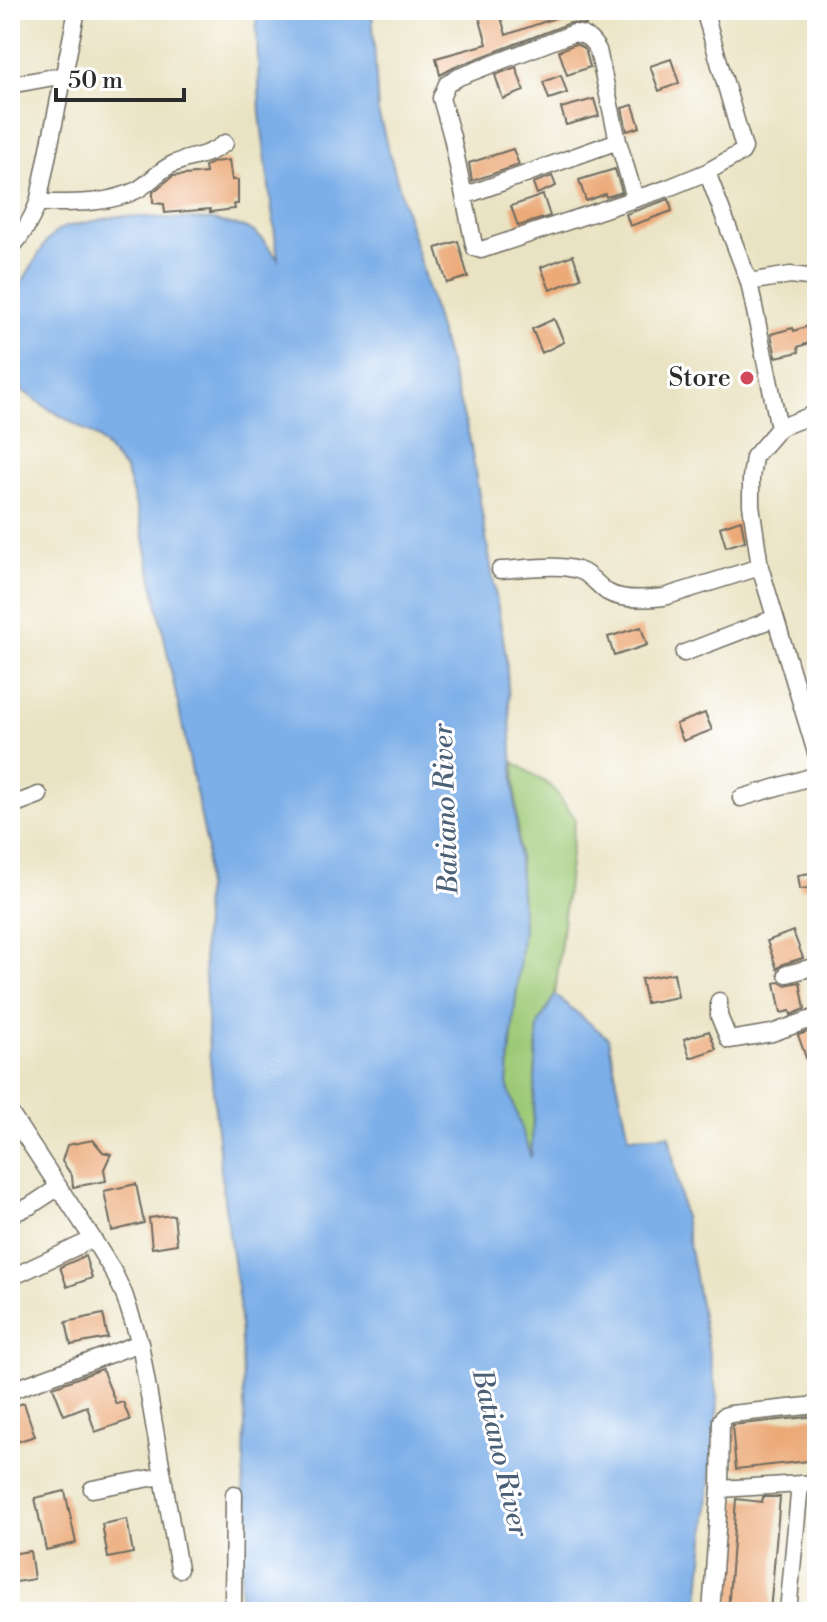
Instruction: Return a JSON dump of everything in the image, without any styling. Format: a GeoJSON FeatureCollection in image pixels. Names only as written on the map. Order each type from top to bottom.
{"type":"FeatureCollection","features":[{"type":"Feature","properties":{"kind":"street"},"geometry":{"type":"LineString","coordinates":[[10,249],[23,235],[38,203],[77,10]]}},
{"type":"Feature","properties":{"kind":"street"},"geometry":{"type":"LineString","coordinates":[[635,198],[618,141],[598,50],[592,40],[584,35],[574,33],[459,77],[447,84],[441,98],[475,248],[481,250],[668,188],[707,172],[744,148],[704,10]]}},
{"type":"Feature","properties":{"kind":"street"},"geometry":{"type":"LineString","coordinates":[[10,85],[65,75]]}},
{"type":"Feature","properties":{"kind":"street"},"geometry":{"type":"LineString","coordinates":[[464,196],[618,141]]}},
{"type":"Feature","properties":{"kind":"street"},"geometry":{"type":"LineString","coordinates":[[38,203],[86,204],[135,191],[173,164],[211,153],[225,143]]}},
{"type":"Feature","properties":{"kind":"street"},"geometry":{"type":"LineString","coordinates":[[707,172],[749,282],[779,428]]}},
{"type":"Feature","properties":{"kind":"street"},"geometry":{"type":"LineString","coordinates":[[749,282],[790,275],[817,278]]}},
{"type":"Feature","properties":{"kind":"street"},"geometry":{"type":"LineString","coordinates":[[816,749],[760,567],[751,505],[751,478],[754,457],[779,428],[817,413]]}},
{"type":"Feature","properties":{"kind":"street"},"geometry":{"type":"LineString","coordinates":[[500,570],[563,567],[582,571],[616,596],[648,599],[664,597],[760,567]]}},
{"type":"Feature","properties":{"kind":"street"},"geometry":{"type":"LineString","coordinates":[[684,653],[775,618]]}},
{"type":"Feature","properties":{"kind":"street"},"geometry":{"type":"LineString","coordinates":[[741,798],[817,775]]}},
{"type":"Feature","properties":{"kind":"street"},"geometry":{"type":"LineString","coordinates":[[10,806],[39,795]]}},
{"type":"Feature","properties":{"kind":"street"},"geometry":{"type":"LineString","coordinates":[[787,974],[817,966]]}},
{"type":"Feature","properties":{"kind":"street"},"geometry":{"type":"LineString","coordinates":[[719,1001],[719,1016],[729,1040],[772,1033],[817,1017]]}},
{"type":"Feature","properties":{"kind":"street"},"geometry":{"type":"LineString","coordinates":[[10,1113],[93,1239],[124,1294],[140,1343],[179,1569]]}},
{"type":"Feature","properties":{"kind":"street"},"geometry":{"type":"LineString","coordinates":[[10,1215],[59,1187]]}},
{"type":"Feature","properties":{"kind":"street"},"geometry":{"type":"LineString","coordinates":[[10,1278],[93,1239]]}},
{"type":"Feature","properties":{"kind":"street"},"geometry":{"type":"LineString","coordinates":[[10,1391],[140,1343]]}},
{"type":"Feature","properties":{"kind":"street"},"geometry":{"type":"LineString","coordinates":[[711,1612],[720,1489],[721,1420],[724,1416],[817,1405]]}},
{"type":"Feature","properties":{"kind":"street"},"geometry":{"type":"LineString","coordinates":[[92,1489],[162,1476]]}},
{"type":"Feature","properties":{"kind":"street"},"geometry":{"type":"LineString","coordinates":[[720,1489],[817,1483]]}},
{"type":"Feature","properties":{"kind":"street"},"geometry":{"type":"LineString","coordinates":[[788,1612],[800,1484]]}},
{"type":"Feature","properties":{"kind":"street"},"geometry":{"type":"LineString","coordinates":[[233,1612],[234,1494]]}},
{"type":"Feature","properties":{"kind":"green space"},"geometry":{"type":"Polygon","coordinates":[[[514,762],[552,787],[575,818],[555,995],[538,1025],[531,1161],[507,1084],[523,928],[514,762]]]}},
{"type":"Feature","properties":{"kind":"water","name":"Batiano River"},"geometry":{"type":"Polygon","coordinates":[[[256,10],[372,10],[378,112],[469,436],[506,656],[523,928],[507,1084],[531,1158],[538,1025],[555,995],[608,1038],[629,1137],[669,1135],[718,1402],[698,1612],[240,1612],[245,1423],[239,1302],[224,1200],[209,1050],[203,941],[207,846],[141,524],[126,471],[97,437],[10,382],[10,302],[46,242],[55,233],[65,227],[118,216],[213,220],[244,227],[262,239],[278,259],[260,114],[256,10]]]}},
{"type":"Feature","properties":{"kind":"building"},"geometry":{"type":"Polygon","coordinates":[[[477,10],[499,10],[506,35],[578,10],[582,10],[586,25],[570,23],[440,75],[436,58],[487,44],[477,10]]]}},
{"type":"Feature","properties":{"kind":"building"},"geometry":{"type":"Polygon","coordinates":[[[575,44],[586,52],[590,67],[567,75],[559,51],[575,44]]]}},
{"type":"Feature","properties":{"kind":"building"},"geometry":{"type":"Polygon","coordinates":[[[671,59],[679,83],[659,91],[650,66],[671,59]]]}},
{"type":"Feature","properties":{"kind":"building"},"geometry":{"type":"Polygon","coordinates":[[[516,67],[524,91],[503,99],[495,75],[516,67]]]}},
{"type":"Feature","properties":{"kind":"building"},"geometry":{"type":"Polygon","coordinates":[[[561,75],[567,93],[549,99],[543,82],[561,75]]]}},
{"type":"Feature","properties":{"kind":"building"},"geometry":{"type":"Polygon","coordinates":[[[594,99],[599,116],[566,125],[561,108],[594,99]]]}},
{"type":"Feature","properties":{"kind":"building"},"geometry":{"type":"Polygon","coordinates":[[[633,105],[640,127],[627,131],[622,108],[633,105]]]}},
{"type":"Feature","properties":{"kind":"building"},"geometry":{"type":"Polygon","coordinates":[[[513,149],[519,165],[472,181],[469,163],[513,149]]]}},
{"type":"Feature","properties":{"kind":"building"},"geometry":{"type":"Polygon","coordinates":[[[229,160],[232,180],[238,180],[238,204],[234,204],[235,209],[165,213],[164,204],[153,203],[153,192],[173,176],[206,173],[205,166],[229,160]]]}},
{"type":"Feature","properties":{"kind":"building"},"geometry":{"type":"Polygon","coordinates":[[[615,169],[622,192],[586,201],[579,180],[615,169]]]}},
{"type":"Feature","properties":{"kind":"building"},"geometry":{"type":"Polygon","coordinates":[[[552,176],[556,186],[537,194],[533,183],[552,176]]]}},
{"type":"Feature","properties":{"kind":"building"},"geometry":{"type":"Polygon","coordinates":[[[543,195],[550,216],[518,226],[511,206],[543,195]]]}},
{"type":"Feature","properties":{"kind":"building"},"geometry":{"type":"Polygon","coordinates":[[[669,199],[672,211],[630,226],[626,214],[669,199]]]}},
{"type":"Feature","properties":{"kind":"building"},"geometry":{"type":"Polygon","coordinates":[[[458,241],[468,277],[447,283],[436,248],[458,241]]]}},
{"type":"Feature","properties":{"kind":"building"},"geometry":{"type":"Polygon","coordinates":[[[573,255],[581,278],[550,290],[541,267],[573,255]]]}},
{"type":"Feature","properties":{"kind":"building"},"geometry":{"type":"Polygon","coordinates":[[[554,319],[564,342],[542,353],[532,329],[554,319]]]}},
{"type":"Feature","properties":{"kind":"building"},"geometry":{"type":"Polygon","coordinates":[[[817,323],[817,340],[798,347],[799,352],[776,357],[771,334],[793,328],[794,331],[817,323]]]}},
{"type":"Feature","properties":{"kind":"building"},"geometry":{"type":"Polygon","coordinates":[[[741,520],[745,541],[726,547],[720,527],[741,520]]]}},
{"type":"Feature","properties":{"kind":"building"},"geometry":{"type":"Polygon","coordinates":[[[641,627],[647,645],[614,656],[608,637],[641,627]]]}},
{"type":"Feature","properties":{"kind":"building"},"geometry":{"type":"Polygon","coordinates":[[[705,713],[712,730],[683,741],[676,724],[705,713]]]}},
{"type":"Feature","properties":{"kind":"building"},"geometry":{"type":"Polygon","coordinates":[[[817,872],[817,887],[800,889],[798,875],[817,872]]]}},
{"type":"Feature","properties":{"kind":"building"},"geometry":{"type":"Polygon","coordinates":[[[793,931],[803,958],[777,969],[767,941],[793,931]]]}},
{"type":"Feature","properties":{"kind":"building"},"geometry":{"type":"Polygon","coordinates":[[[674,973],[678,997],[646,1003],[641,979],[674,973]]]}},
{"type":"Feature","properties":{"kind":"building"},"geometry":{"type":"Polygon","coordinates":[[[800,982],[805,1009],[791,1015],[790,1011],[781,1013],[775,983],[785,985],[800,982]]]}},
{"type":"Feature","properties":{"kind":"building"},"geometry":{"type":"Polygon","coordinates":[[[817,1029],[817,1082],[815,1083],[798,1035],[817,1029]]]}},
{"type":"Feature","properties":{"kind":"building"},"geometry":{"type":"Polygon","coordinates":[[[709,1031],[716,1049],[690,1058],[684,1039],[709,1031]]]}},
{"type":"Feature","properties":{"kind":"building"},"geometry":{"type":"Polygon","coordinates":[[[93,1140],[103,1152],[111,1154],[104,1169],[106,1181],[73,1187],[72,1176],[62,1161],[67,1145],[93,1140]]]}},
{"type":"Feature","properties":{"kind":"building"},"geometry":{"type":"Polygon","coordinates":[[[136,1184],[144,1223],[112,1231],[104,1191],[136,1184]]]}},
{"type":"Feature","properties":{"kind":"building"},"geometry":{"type":"Polygon","coordinates":[[[174,1215],[177,1244],[152,1248],[149,1218],[174,1215]]]}},
{"type":"Feature","properties":{"kind":"building"},"geometry":{"type":"Polygon","coordinates":[[[85,1256],[92,1278],[67,1287],[60,1267],[85,1256]]]}},
{"type":"Feature","properties":{"kind":"building"},"geometry":{"type":"Polygon","coordinates":[[[103,1314],[108,1338],[71,1345],[66,1322],[103,1314]]]}},
{"type":"Feature","properties":{"kind":"building"},"geometry":{"type":"Polygon","coordinates":[[[102,1369],[116,1404],[123,1402],[130,1420],[95,1432],[87,1406],[64,1415],[53,1387],[102,1369]]]}},
{"type":"Feature","properties":{"kind":"building"},"geometry":{"type":"Polygon","coordinates":[[[24,1403],[35,1436],[13,1443],[10,1407],[24,1403]]]}},
{"type":"Feature","properties":{"kind":"building"},"geometry":{"type":"Polygon","coordinates":[[[817,1416],[817,1460],[736,1469],[732,1425],[817,1416]]]}},
{"type":"Feature","properties":{"kind":"building"},"geometry":{"type":"Polygon","coordinates":[[[65,1491],[76,1543],[46,1550],[35,1498],[65,1491]]]}},
{"type":"Feature","properties":{"kind":"building"},"geometry":{"type":"Polygon","coordinates":[[[763,1497],[780,1497],[770,1612],[728,1612],[736,1499],[762,1502],[763,1497]]]}},
{"type":"Feature","properties":{"kind":"building"},"geometry":{"type":"Polygon","coordinates":[[[127,1519],[133,1553],[108,1558],[102,1524],[127,1519]]]}},
{"type":"Feature","properties":{"kind":"building"},"geometry":{"type":"Polygon","coordinates":[[[30,1551],[34,1579],[10,1583],[10,1554],[30,1551]]]}},
{"type":"Feature","properties":{"kind":"place","name":"Store"},"geometry":{"type":"Point","coordinates":[747,378]}}]}
